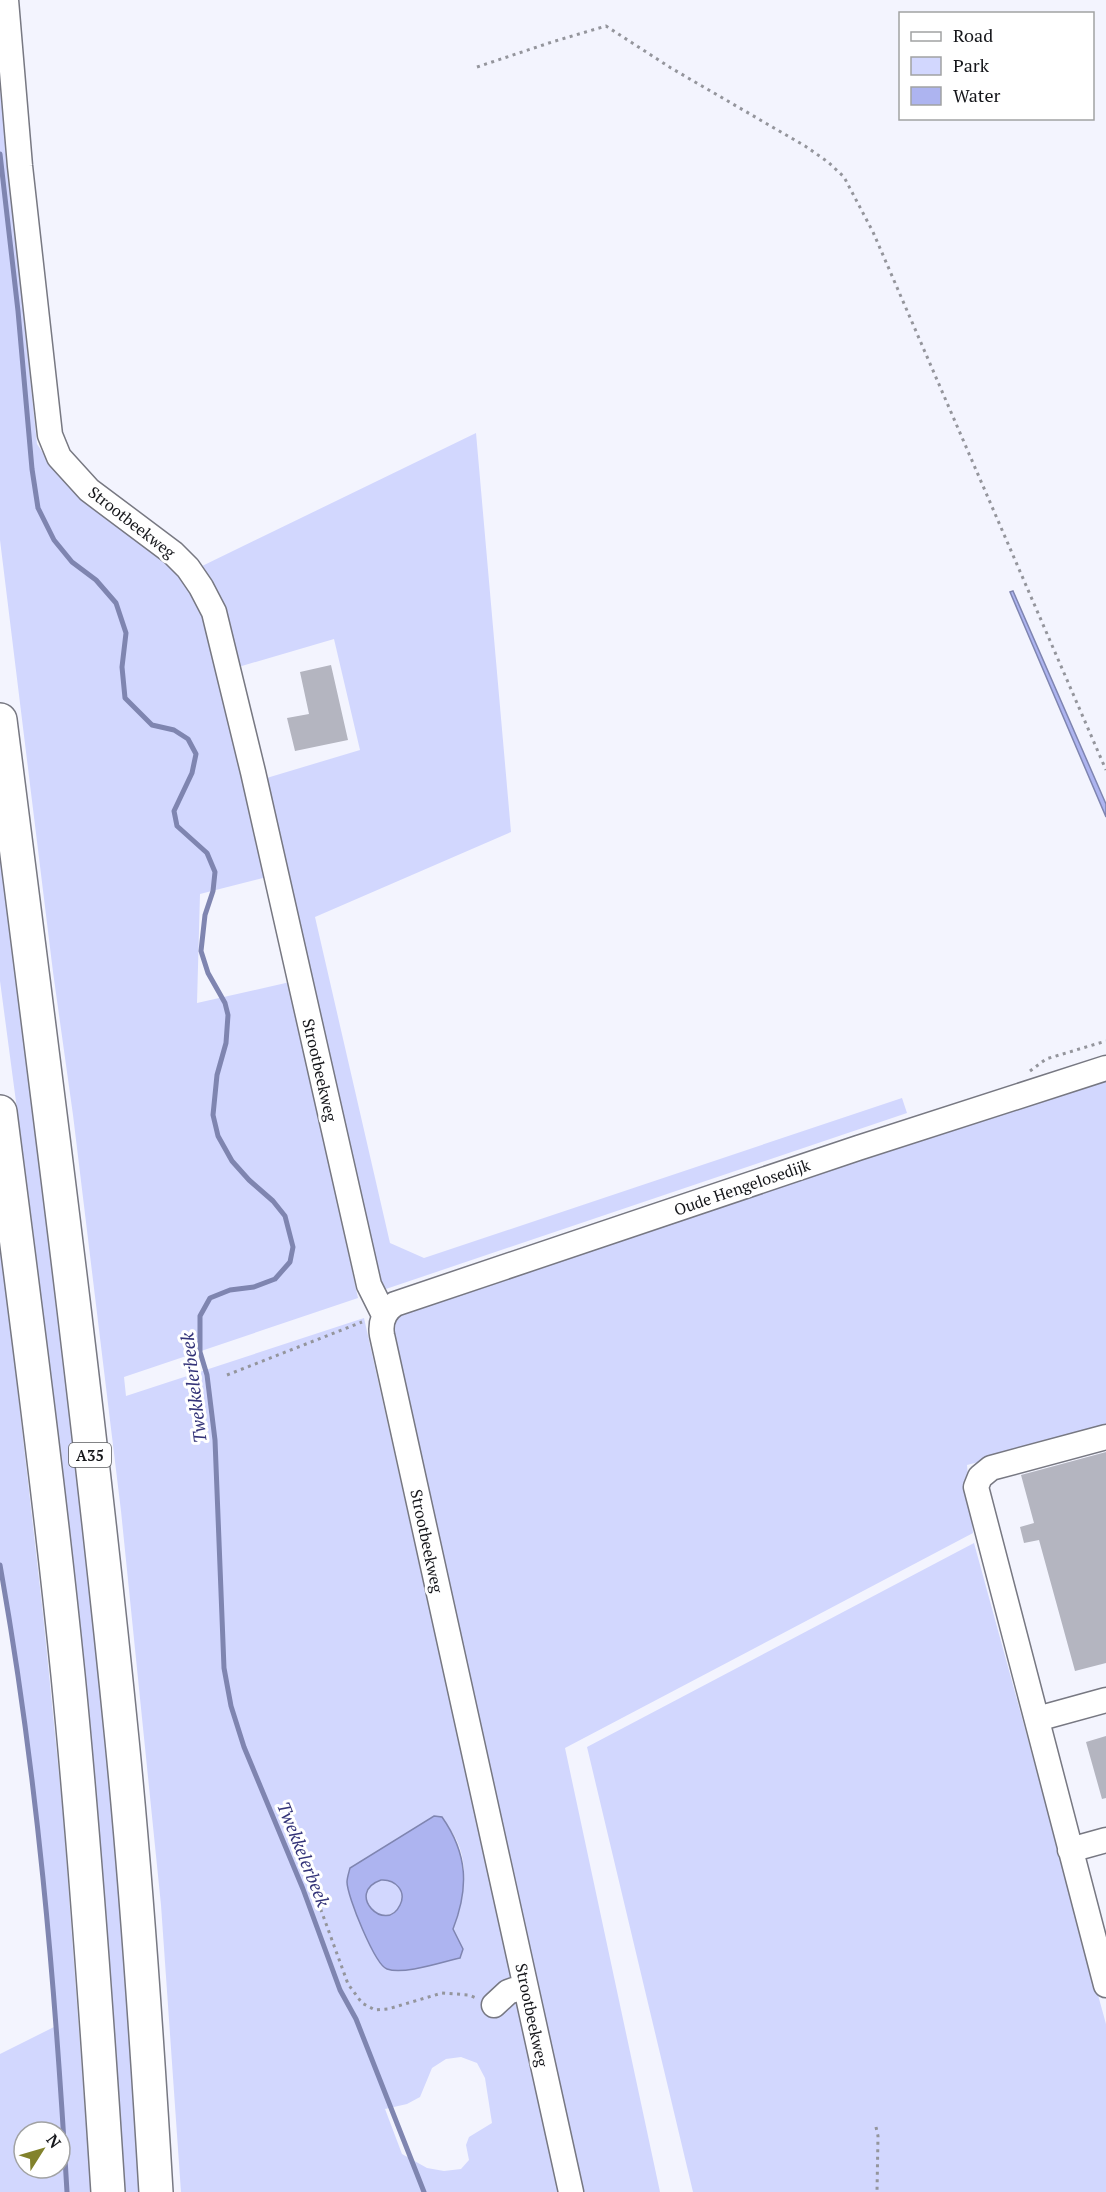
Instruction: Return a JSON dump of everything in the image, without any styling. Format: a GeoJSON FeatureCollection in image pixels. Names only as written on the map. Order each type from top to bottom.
{"type":"FeatureCollection","features":[{"type":"Feature","properties":{"kind":"highway","name":"A35"},"geometry":{"type":"LineString","coordinates":[[0,720],[67,1247],[122,1740],[146,2026],[156,2192]]}},
{"type":"Feature","properties":{"kind":"highway","name":"A35"},"geometry":{"type":"LineString","coordinates":[[0,1112],[41,1429],[68,1677],[95,1988],[108,2192]]}},
{"type":"Feature","properties":{"kind":"street","name":"Strootbeekweg"},"geometry":{"type":"LineString","coordinates":[[6,0],[20,166],[50,435],[59,457],[89,490],[173,553],[188,568],[214,612],[253,772],[369,1285],[384,1315],[382,1335],[571,2192]]}},
{"type":"Feature","properties":{"kind":"street","name":"Oude Hengelosedijk"},"geometry":{"type":"LineString","coordinates":[[384,1315],[394,1304],[858,1148],[1106,1068]]}},
{"type":"Feature","properties":{"kind":"street"},"geometry":{"type":"LineString","coordinates":[[1106,1437],[991,1468],[980,1477],[976,1487],[1106,1985]]}},
{"type":"Feature","properties":{"kind":"street"},"geometry":{"type":"LineString","coordinates":[[1037,1719],[1106,1700]]}},
{"type":"Feature","properties":{"kind":"street"},"geometry":{"type":"LineString","coordinates":[[1070,1850],[1106,1840]]}},
{"type":"Feature","properties":{"kind":"street"},"geometry":{"type":"LineString","coordinates":[[494,2005],[508,1992],[525,1986]]}},
{"type":"Feature","properties":{"kind":"path"},"geometry":{"type":"LineString","coordinates":[[477,67],[606,26],[729,104],[805,146],[844,177],[873,232],[1106,770]]}},
{"type":"Feature","properties":{"kind":"path"},"geometry":{"type":"LineString","coordinates":[[1088,1047],[1106,1041]]}},
{"type":"Feature","properties":{"kind":"path"},"geometry":{"type":"LineString","coordinates":[[227,1375],[384,1315]]}},
{"type":"Feature","properties":{"kind":"path"},"geometry":{"type":"LineString","coordinates":[[313,1888],[348,1984],[362,2003],[375,2010],[388,2009],[442,1993],[469,1995],[494,2005]]}},
{"type":"Feature","properties":{"kind":"path"},"geometry":{"type":"LineString","coordinates":[[876,2127],[878,2136],[877,2192]]}},
{"type":"Feature","properties":{"kind":"green space"},"geometry":{"type":"Polygon","coordinates":[[[0,88],[37,444],[55,471],[143,536],[172,562],[190,586],[207,630],[252,824],[267,877],[200,894],[197,1003],[290,982],[358,1298],[124,1377],[126,1396],[364,1318],[560,2192],[181,2192],[161,1905],[121,1511],[0,540],[0,88]],[[434,1816],[352,1903],[425,1966],[461,1957],[463,1949],[453,1929],[463,1893],[462,1855],[452,1832],[434,1816]],[[461,2057],[446,2059],[432,2068],[420,2097],[407,2104],[385,2109],[402,2154],[427,2168],[444,2171],[461,2169],[469,2160],[466,2145],[469,2137],[492,2123],[485,2078],[477,2063],[461,2057]]]}},
{"type":"Feature","properties":{"kind":"green space"},"geometry":{"type":"Polygon","coordinates":[[[476,433],[511,832],[315,917],[390,1243],[424,1258],[902,1098],[907,1113],[377,1292],[260,780],[360,750],[334,639],[235,668],[198,568],[476,433]]]}},
{"type":"Feature","properties":{"kind":"green space"},"geometry":{"type":"Polygon","coordinates":[[[0,784],[75,1374],[147,2192],[122,2192],[75,1602],[33,1230],[0,981],[0,784]]]}},
{"type":"Feature","properties":{"kind":"green space"},"geometry":{"type":"Polygon","coordinates":[[[1106,1072],[1106,1429],[967,1465],[973,1533],[565,1748],[660,2192],[581,2192],[390,1325],[400,1308],[1106,1072]]]}},
{"type":"Feature","properties":{"kind":"green space"},"geometry":{"type":"Polygon","coordinates":[[[0,1235],[63,1814],[91,2192],[0,2192],[0,2054],[56,2026],[34,1795],[0,1565],[0,1235]]]}},
{"type":"Feature","properties":{"kind":"green space"},"geometry":{"type":"Polygon","coordinates":[[[974,1543],[1106,2024],[1106,2192],[693,2192],[587,1747],[974,1543]]]}},
{"type":"Feature","properties":{"kind":"green space"},"geometry":{"type":"Polygon","coordinates":[[[384,1879],[397,1884],[402,1897],[397,1910],[384,1915],[371,1910],[366,1897],[371,1884],[384,1879]]]}},
{"type":"Feature","properties":{"kind":"water"},"geometry":{"type":"Polygon","coordinates":[[[1013,591],[1106,804],[1106,817],[1010,592],[1013,591]]]}},
{"type":"Feature","properties":{"kind":"water"},"geometry":{"type":"Polygon","coordinates":[[[434,1816],[442,1817],[457,1844],[463,1871],[462,1899],[453,1929],[463,1949],[460,1958],[403,1970],[387,1969],[382,1965],[356,1915],[348,1890],[350,1868],[434,1816]],[[381,1880],[371,1886],[366,1894],[371,1909],[386,1916],[394,1913],[400,1905],[402,1895],[395,1884],[381,1880]]]}},
{"type":"Feature","properties":{"kind":"building"},"geometry":{"type":"Polygon","coordinates":[[[331,665],[348,740],[295,751],[287,718],[309,714],[300,672],[331,665]]]}},
{"type":"Feature","properties":{"kind":"building"},"geometry":{"type":"Polygon","coordinates":[[[1106,1452],[1106,1663],[1075,1671],[1039,1540],[1024,1543],[1020,1527],[1034,1523],[1021,1475],[1106,1452]]]}},
{"type":"Feature","properties":{"kind":"building"},"geometry":{"type":"Polygon","coordinates":[[[1106,1736],[1106,1798],[1102,1799],[1086,1742],[1106,1736]]]}},
{"type":"Feature","properties":{"kind":"waterway","name":"Twekkelerbeek"},"geometry":{"type":"LineString","coordinates":[[0,154],[18,311],[32,469],[38,508],[54,540],[72,562],[96,580],[116,603],[126,633],[122,667],[125,698],[152,725],[174,730],[188,739],[196,754],[192,773],[174,811],[177,826],[207,853],[215,872],[213,891],[205,915],[201,951],[208,973],[225,1003],[228,1015],[226,1043],[217,1075],[213,1115],[218,1136],[232,1161],[285,1216],[293,1247],[290,1262],[275,1279],[254,1287],[230,1290],[210,1298],[200,1316],[200,1352],[207,1375],[215,1440],[224,1668],[231,1706],[244,1747],[303,1889],[340,1990],[356,2019],[424,2192]]}},
{"type":"Feature","properties":{"kind":"waterway"},"geometry":{"type":"LineString","coordinates":[[0,1565],[24,1721],[43,1877],[57,2035],[67,2192]]}}]}
